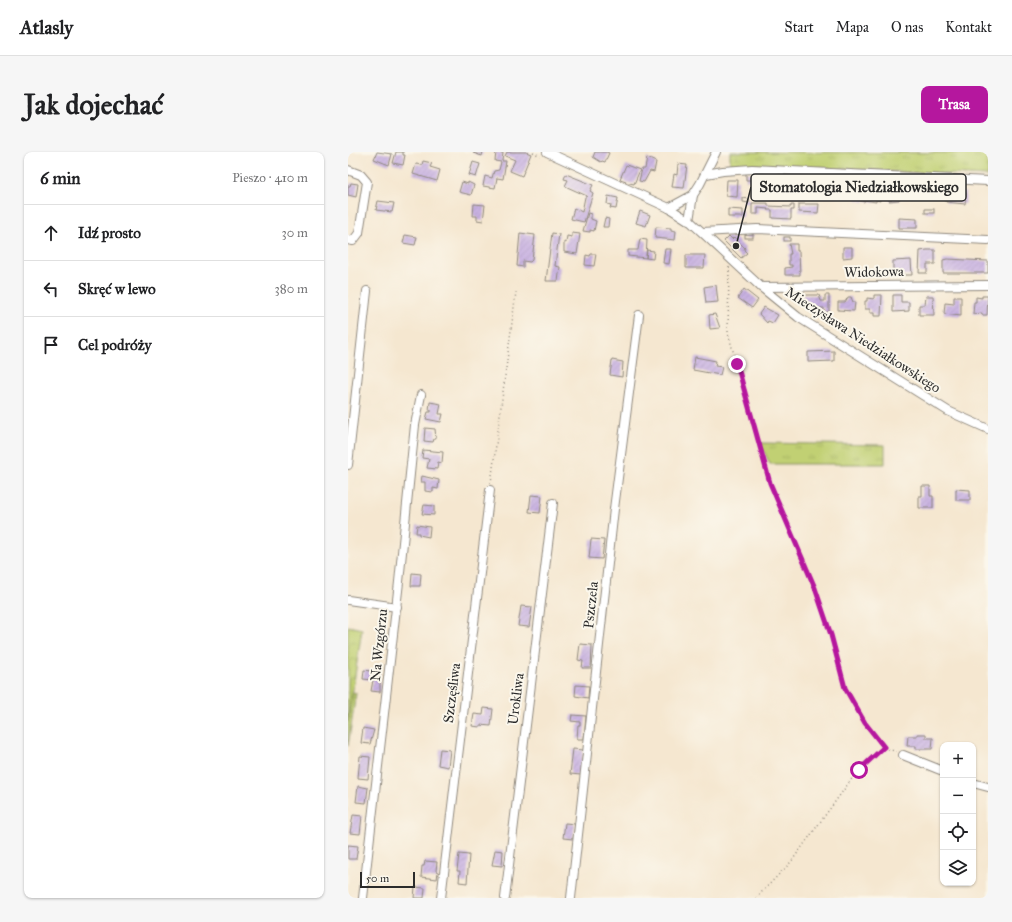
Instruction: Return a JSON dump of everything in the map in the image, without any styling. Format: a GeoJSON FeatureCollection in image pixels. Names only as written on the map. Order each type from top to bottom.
{"type":"FeatureCollection","features":[{"type":"Feature","properties":{"kind":"street","name":"Mieczysława Niedziałkowskiego"},"geometry":{"type":"LineString","coordinates":[[547,152],[668,208],[689,221],[703,232],[729,259],[761,288],[798,317],[948,411],[988,429]]}},
{"type":"Feature","properties":{"kind":"street"},"geometry":{"type":"LineString","coordinates":[[689,221],[693,195],[706,174],[716,152]]}},
{"type":"Feature","properties":{"kind":"street"},"geometry":{"type":"LineString","coordinates":[[706,174],[722,171],[752,169],[988,181]]}},
{"type":"Feature","properties":{"kind":"street"},"geometry":{"type":"LineString","coordinates":[[348,170],[361,174],[367,182],[359,233],[353,241],[348,240]]}},
{"type":"Feature","properties":{"kind":"street"},"geometry":{"type":"LineString","coordinates":[[668,208],[693,195]]}},
{"type":"Feature","properties":{"kind":"street"},"geometry":{"type":"LineString","coordinates":[[703,232],[757,229],[988,240]]}},
{"type":"Feature","properties":{"kind":"street","name":"Widokowa"},"geometry":{"type":"LineString","coordinates":[[761,288],[988,285]]}},
{"type":"Feature","properties":{"kind":"street"},"geometry":{"type":"LineString","coordinates":[[348,465],[367,290]]}},
{"type":"Feature","properties":{"kind":"street","name":"Pszczela"},"geometry":{"type":"LineString","coordinates":[[571,898],[614,509],[639,315]]}},
{"type":"Feature","properties":{"kind":"street","name":"Na Wzgórzu"},"geometry":{"type":"LineString","coordinates":[[363,898],[397,607],[415,425],[421,395]]}},
{"type":"Feature","properties":{"kind":"street","name":"Szczęśliwa"},"geometry":{"type":"LineString","coordinates":[[441,898],[490,490]]}},
{"type":"Feature","properties":{"kind":"street","name":"Urokliwa"},"geometry":{"type":"LineString","coordinates":[[505,898],[554,503]]}},
{"type":"Feature","properties":{"kind":"street"},"geometry":{"type":"LineString","coordinates":[[348,600],[397,607]]}},
{"type":"Feature","properties":{"kind":"street"},"geometry":{"type":"LineString","coordinates":[[903,755],[940,770]]}},
{"type":"Feature","properties":{"kind":"street"},"geometry":{"type":"LineString","coordinates":[[976,784],[988,787]]}},
{"type":"Feature","properties":{"kind":"path"},"geometry":{"type":"LineString","coordinates":[[729,259],[727,307],[728,333],[770,483],[815,588],[831,635],[845,688],[865,723],[884,747],[903,755]]}},
{"type":"Feature","properties":{"kind":"path"},"geometry":{"type":"LineString","coordinates":[[490,490],[516,292]]}},
{"type":"Feature","properties":{"kind":"path"},"geometry":{"type":"LineString","coordinates":[[756,898],[791,862],[859,770],[884,747]]}},
{"type":"Feature","properties":{"kind":"green space"},"geometry":{"type":"Polygon","coordinates":[[[730,152],[988,153],[988,176],[730,164],[730,152]]]}},
{"type":"Feature","properties":{"kind":"green space"},"geometry":{"type":"Polygon","coordinates":[[[760,443],[885,445],[885,464],[770,464],[760,443]]]}},
{"type":"Feature","properties":{"kind":"green space"},"geometry":{"type":"Polygon","coordinates":[[[348,626],[362,629],[348,722],[348,626]]]}},
{"type":"Feature","properties":{"kind":"green space"},"geometry":{"type":"Polygon","coordinates":[[[348,691],[356,693],[348,746],[348,691]]]}},
{"type":"Feature","properties":{"kind":"building"},"geometry":{"type":"Polygon","coordinates":[[[377,152],[392,154],[389,165],[374,159],[377,152]]]}},
{"type":"Feature","properties":{"kind":"building"},"geometry":{"type":"Polygon","coordinates":[[[396,152],[403,152],[403,155],[405,155],[403,165],[393,163],[396,152]]]}},
{"type":"Feature","properties":{"kind":"building"},"geometry":{"type":"Polygon","coordinates":[[[483,152],[482,156],[473,153],[483,152]]]}},
{"type":"Feature","properties":{"kind":"building"},"geometry":{"type":"Polygon","coordinates":[[[496,152],[503,153],[502,161],[506,161],[503,179],[497,178],[495,188],[483,186],[485,176],[492,178],[494,171],[499,170],[501,162],[495,161],[496,152]]]}},
{"type":"Feature","properties":{"kind":"building"},"geometry":{"type":"Polygon","coordinates":[[[507,152],[526,152],[531,154],[522,176],[510,171],[515,160],[505,156],[507,152]]]}},
{"type":"Feature","properties":{"kind":"building"},"geometry":{"type":"Polygon","coordinates":[[[595,152],[609,153],[605,162],[601,162],[593,157],[595,152]]]}},
{"type":"Feature","properties":{"kind":"building"},"geometry":{"type":"Polygon","coordinates":[[[647,158],[656,162],[654,172],[650,171],[644,182],[639,181],[642,169],[645,169],[647,158]]]}},
{"type":"Feature","properties":{"kind":"building"},"geometry":{"type":"Polygon","coordinates":[[[423,161],[432,163],[430,167],[440,170],[437,181],[413,174],[416,164],[422,165],[423,161]]]}},
{"type":"Feature","properties":{"kind":"building"},"geometry":{"type":"Polygon","coordinates":[[[473,162],[480,164],[476,177],[469,175],[473,162]]]}},
{"type":"Feature","properties":{"kind":"building"},"geometry":{"type":"Polygon","coordinates":[[[678,164],[687,165],[684,188],[672,187],[674,174],[677,175],[678,164]]]}},
{"type":"Feature","properties":{"kind":"building"},"geometry":{"type":"Polygon","coordinates":[[[626,165],[640,170],[634,184],[620,179],[626,165]]]}},
{"type":"Feature","properties":{"kind":"building"},"geometry":{"type":"Polygon","coordinates":[[[746,173],[755,173],[754,180],[746,180],[746,173]]]}},
{"type":"Feature","properties":{"kind":"building"},"geometry":{"type":"Polygon","coordinates":[[[566,174],[593,185],[590,191],[593,193],[584,222],[571,219],[574,208],[582,212],[585,197],[587,196],[565,186],[568,180],[564,179],[566,174]]]}},
{"type":"Feature","properties":{"kind":"building"},"geometry":{"type":"Polygon","coordinates":[[[727,180],[738,180],[737,197],[726,196],[727,180]]]}},
{"type":"Feature","properties":{"kind":"building"},"geometry":{"type":"Polygon","coordinates":[[[462,182],[468,184],[468,182],[474,185],[471,195],[459,192],[462,182]]]}},
{"type":"Feature","properties":{"kind":"building"},"geometry":{"type":"Polygon","coordinates":[[[351,183],[358,184],[356,197],[348,195],[348,186],[350,186],[351,183]]]}},
{"type":"Feature","properties":{"kind":"building"},"geometry":{"type":"Polygon","coordinates":[[[889,183],[900,185],[899,200],[889,201],[889,183]]]}},
{"type":"Feature","properties":{"kind":"building"},"geometry":{"type":"Polygon","coordinates":[[[863,184],[867,185],[866,186],[880,186],[880,201],[876,200],[876,202],[864,200],[864,202],[856,199],[856,185],[862,186],[863,184]]]}},
{"type":"Feature","properties":{"kind":"building"},"geometry":{"type":"Polygon","coordinates":[[[947,191],[966,193],[965,204],[946,202],[947,191]]]}},
{"type":"Feature","properties":{"kind":"building"},"geometry":{"type":"Polygon","coordinates":[[[608,196],[618,198],[616,209],[610,208],[611,205],[607,204],[608,196]]]}},
{"type":"Feature","properties":{"kind":"building"},"geometry":{"type":"Polygon","coordinates":[[[743,198],[749,199],[749,203],[743,202],[743,198]]]}},
{"type":"Feature","properties":{"kind":"building"},"geometry":{"type":"Polygon","coordinates":[[[378,201],[394,203],[392,212],[376,210],[378,201]]]}},
{"type":"Feature","properties":{"kind":"building"},"geometry":{"type":"Polygon","coordinates":[[[752,203],[768,203],[768,206],[791,207],[791,205],[794,205],[794,210],[791,210],[791,219],[772,218],[772,210],[767,210],[768,209],[758,208],[758,214],[752,214],[752,203]]]}},
{"type":"Feature","properties":{"kind":"building"},"geometry":{"type":"Polygon","coordinates":[[[474,204],[485,205],[483,221],[477,220],[477,216],[473,216],[474,204]]]}},
{"type":"Feature","properties":{"kind":"building"},"geometry":{"type":"Polygon","coordinates":[[[799,204],[819,204],[818,213],[799,212],[799,204]]]}},
{"type":"Feature","properties":{"kind":"building"},"geometry":{"type":"Polygon","coordinates":[[[728,209],[743,210],[743,217],[728,217],[728,209]]]}},
{"type":"Feature","properties":{"kind":"building"},"geometry":{"type":"Polygon","coordinates":[[[925,209],[934,209],[934,213],[925,213],[925,209]]]}},
{"type":"Feature","properties":{"kind":"building"},"geometry":{"type":"Polygon","coordinates":[[[640,211],[650,215],[646,226],[636,223],[640,211]]]}},
{"type":"Feature","properties":{"kind":"building"},"geometry":{"type":"Polygon","coordinates":[[[588,213],[591,214],[591,219],[596,221],[594,231],[590,230],[590,232],[583,231],[588,213]]]}},
{"type":"Feature","properties":{"kind":"building"},"geometry":{"type":"Polygon","coordinates":[[[605,218],[609,219],[608,227],[603,227],[605,218]]]}},
{"type":"Feature","properties":{"kind":"building"},"geometry":{"type":"Polygon","coordinates":[[[899,218],[917,219],[917,228],[899,228],[899,218]]]}},
{"type":"Feature","properties":{"kind":"building"},"geometry":{"type":"Polygon","coordinates":[[[656,227],[671,228],[671,230],[676,231],[675,240],[655,238],[656,227]]]}},
{"type":"Feature","properties":{"kind":"building"},"geometry":{"type":"Polygon","coordinates":[[[520,233],[535,235],[532,260],[530,262],[523,261],[523,267],[517,266],[520,233]]]}},
{"type":"Feature","properties":{"kind":"building"},"geometry":{"type":"Polygon","coordinates":[[[552,233],[559,234],[555,266],[560,267],[558,281],[546,281],[552,233]]]}},
{"type":"Feature","properties":{"kind":"building"},"geometry":{"type":"Polygon","coordinates":[[[572,233],[580,234],[577,254],[564,252],[564,242],[566,243],[567,236],[572,237],[572,233]]]}},
{"type":"Feature","properties":{"kind":"building"},"geometry":{"type":"Polygon","coordinates":[[[745,234],[753,234],[753,238],[745,238],[745,234]]]}},
{"type":"Feature","properties":{"kind":"building"},"geometry":{"type":"Polygon","coordinates":[[[405,235],[417,237],[415,245],[403,243],[405,235]]]}},
{"type":"Feature","properties":{"kind":"building"},"geometry":{"type":"Polygon","coordinates":[[[729,236],[732,239],[734,237],[745,248],[744,250],[747,253],[741,258],[724,241],[729,236]]]}},
{"type":"Feature","properties":{"kind":"building"},"geometry":{"type":"Polygon","coordinates":[[[784,237],[790,237],[790,241],[784,241],[784,237]]]}},
{"type":"Feature","properties":{"kind":"building"},"geometry":{"type":"Polygon","coordinates":[[[640,239],[647,240],[646,258],[628,256],[628,250],[638,250],[640,239]]]}},
{"type":"Feature","properties":{"kind":"building"},"geometry":{"type":"Polygon","coordinates":[[[789,244],[797,244],[797,251],[799,251],[800,275],[785,275],[785,268],[792,267],[792,265],[789,265],[789,254],[791,254],[789,244]]]}},
{"type":"Feature","properties":{"kind":"building"},"geometry":{"type":"Polygon","coordinates":[[[843,247],[852,247],[852,257],[843,258],[843,247]]]}},
{"type":"Feature","properties":{"kind":"building"},"geometry":{"type":"Polygon","coordinates":[[[665,249],[671,249],[669,264],[663,263],[665,249]]]}},
{"type":"Feature","properties":{"kind":"building"},"geometry":{"type":"Polygon","coordinates":[[[647,250],[654,251],[653,259],[646,258],[647,250]]]}},
{"type":"Feature","properties":{"kind":"building"},"geometry":{"type":"Polygon","coordinates":[[[935,250],[935,264],[927,264],[927,273],[919,273],[920,251],[935,250]]]}},
{"type":"Feature","properties":{"kind":"building"},"geometry":{"type":"Polygon","coordinates":[[[591,254],[596,254],[594,266],[585,265],[586,255],[590,256],[591,254]]]}},
{"type":"Feature","properties":{"kind":"building"},"geometry":{"type":"Polygon","coordinates":[[[686,255],[705,255],[704,268],[686,268],[686,255]]]}},
{"type":"Feature","properties":{"kind":"building"},"geometry":{"type":"Polygon","coordinates":[[[911,260],[912,275],[895,275],[895,272],[893,272],[893,261],[911,260]]]}},
{"type":"Feature","properties":{"kind":"building"},"geometry":{"type":"Polygon","coordinates":[[[943,260],[988,261],[988,273],[943,273],[943,260]]]}},
{"type":"Feature","properties":{"kind":"building"},"geometry":{"type":"Polygon","coordinates":[[[716,285],[718,302],[706,303],[704,287],[716,285]]]}},
{"type":"Feature","properties":{"kind":"building"},"geometry":{"type":"Polygon","coordinates":[[[744,289],[758,300],[752,308],[738,298],[744,289]]]}},
{"type":"Feature","properties":{"kind":"building"},"geometry":{"type":"Polygon","coordinates":[[[803,295],[819,295],[821,301],[825,301],[825,295],[829,295],[829,312],[824,312],[824,308],[807,308],[807,303],[803,303],[803,295]]]}},
{"type":"Feature","properties":{"kind":"building"},"geometry":{"type":"Polygon","coordinates":[[[874,295],[882,295],[881,316],[874,316],[874,313],[870,313],[870,309],[865,309],[865,301],[867,301],[867,298],[874,299],[874,295]]]}},
{"type":"Feature","properties":{"kind":"building"},"geometry":{"type":"Polygon","coordinates":[[[893,295],[901,295],[901,302],[909,302],[909,311],[893,312],[893,295]]]}},
{"type":"Feature","properties":{"kind":"building"},"geometry":{"type":"Polygon","coordinates":[[[926,296],[933,296],[934,315],[919,315],[919,305],[925,305],[926,296]]]}},
{"type":"Feature","properties":{"kind":"building"},"geometry":{"type":"Polygon","coordinates":[[[982,296],[988,296],[987,315],[982,315],[982,313],[973,314],[976,297],[982,298],[982,296]]]}},
{"type":"Feature","properties":{"kind":"building"},"geometry":{"type":"Polygon","coordinates":[[[848,297],[851,297],[853,302],[855,302],[854,311],[838,310],[838,302],[845,302],[848,297]]]}},
{"type":"Feature","properties":{"kind":"building"},"geometry":{"type":"Polygon","coordinates":[[[954,297],[961,297],[961,316],[944,314],[945,303],[954,304],[954,297]]]}},
{"type":"Feature","properties":{"kind":"building"},"geometry":{"type":"Polygon","coordinates":[[[764,307],[778,315],[773,323],[768,321],[767,323],[759,314],[764,307]]]}},
{"type":"Feature","properties":{"kind":"building"},"geometry":{"type":"Polygon","coordinates":[[[715,314],[720,328],[710,329],[709,315],[715,314]]]}},
{"type":"Feature","properties":{"kind":"building"},"geometry":{"type":"Polygon","coordinates":[[[834,351],[834,361],[808,362],[808,352],[834,351]]]}},
{"type":"Feature","properties":{"kind":"building"},"geometry":{"type":"Polygon","coordinates":[[[695,357],[716,361],[715,366],[722,367],[720,375],[693,370],[695,357]]]}},
{"type":"Feature","properties":{"kind":"building"},"geometry":{"type":"Polygon","coordinates":[[[612,360],[623,362],[622,377],[610,375],[612,360]]]}},
{"type":"Feature","properties":{"kind":"building"},"geometry":{"type":"Polygon","coordinates":[[[430,402],[441,404],[439,414],[443,414],[441,422],[426,419],[428,412],[431,412],[431,410],[429,410],[430,402]]]}},
{"type":"Feature","properties":{"kind":"building"},"geometry":{"type":"Polygon","coordinates":[[[425,428],[435,429],[436,439],[434,439],[433,442],[424,441],[425,428]]]}},
{"type":"Feature","properties":{"kind":"building"},"geometry":{"type":"Polygon","coordinates":[[[423,450],[443,452],[442,463],[438,462],[437,469],[427,468],[429,459],[422,458],[423,450]]]}},
{"type":"Feature","properties":{"kind":"building"},"geometry":{"type":"Polygon","coordinates":[[[422,476],[439,480],[438,489],[433,488],[433,492],[425,491],[425,482],[421,482],[422,476]]]}},
{"type":"Feature","properties":{"kind":"building"},"geometry":{"type":"Polygon","coordinates":[[[922,486],[930,486],[930,496],[933,496],[933,508],[919,508],[919,496],[922,496],[922,486]]]}},
{"type":"Feature","properties":{"kind":"building"},"geometry":{"type":"Polygon","coordinates":[[[956,489],[970,490],[970,500],[956,500],[956,489]]]}},
{"type":"Feature","properties":{"kind":"building"},"geometry":{"type":"Polygon","coordinates":[[[531,495],[542,496],[540,513],[529,512],[531,495]]]}},
{"type":"Feature","properties":{"kind":"building"},"geometry":{"type":"Polygon","coordinates":[[[424,505],[434,506],[434,515],[422,514],[424,505]]]}},
{"type":"Feature","properties":{"kind":"building"},"geometry":{"type":"Polygon","coordinates":[[[417,525],[430,527],[429,537],[416,533],[417,525]]]}},
{"type":"Feature","properties":{"kind":"building"},"geometry":{"type":"Polygon","coordinates":[[[591,539],[604,540],[602,559],[589,558],[591,539]]]}},
{"type":"Feature","properties":{"kind":"building"},"geometry":{"type":"Polygon","coordinates":[[[412,573],[421,574],[420,586],[411,586],[412,573]]]}},
{"type":"Feature","properties":{"kind":"building"},"geometry":{"type":"Polygon","coordinates":[[[521,606],[532,607],[529,627],[518,626],[521,606]]]}},
{"type":"Feature","properties":{"kind":"building"},"geometry":{"type":"Polygon","coordinates":[[[580,644],[592,645],[591,668],[582,668],[583,661],[578,660],[580,644]]]}},
{"type":"Feature","properties":{"kind":"building"},"geometry":{"type":"Polygon","coordinates":[[[364,670],[380,672],[380,692],[371,691],[373,680],[363,679],[364,670]]]}},
{"type":"Feature","properties":{"kind":"building"},"geometry":{"type":"Polygon","coordinates":[[[576,685],[589,686],[588,698],[575,696],[576,685]]]}},
{"type":"Feature","properties":{"kind":"building"},"geometry":{"type":"Polygon","coordinates":[[[484,708],[493,709],[491,726],[472,726],[474,714],[483,715],[484,708]]]}},
{"type":"Feature","properties":{"kind":"building"},"geometry":{"type":"Polygon","coordinates":[[[572,715],[586,716],[584,739],[577,739],[578,725],[580,725],[580,722],[571,721],[572,715]]]}},
{"type":"Feature","properties":{"kind":"building"},"geometry":{"type":"Polygon","coordinates":[[[363,728],[374,730],[370,744],[361,743],[363,728]]]}},
{"type":"Feature","properties":{"kind":"building"},"geometry":{"type":"Polygon","coordinates":[[[917,734],[926,734],[926,738],[933,738],[932,749],[916,749],[916,746],[907,746],[908,736],[917,736],[917,734]]]}},
{"type":"Feature","properties":{"kind":"building"},"geometry":{"type":"Polygon","coordinates":[[[440,749],[450,750],[448,767],[438,765],[440,749]]]}},
{"type":"Feature","properties":{"kind":"building"},"geometry":{"type":"Polygon","coordinates":[[[573,749],[583,750],[581,775],[570,774],[573,749]]]}},
{"type":"Feature","properties":{"kind":"building"},"geometry":{"type":"Polygon","coordinates":[[[360,756],[370,757],[368,779],[358,778],[360,756]]]}},
{"type":"Feature","properties":{"kind":"building"},"geometry":{"type":"Polygon","coordinates":[[[358,786],[368,788],[366,803],[356,802],[358,786]]]}},
{"type":"Feature","properties":{"kind":"building"},"geometry":{"type":"Polygon","coordinates":[[[353,815],[362,816],[360,834],[350,833],[353,815]]]}},
{"type":"Feature","properties":{"kind":"building"},"geometry":{"type":"Polygon","coordinates":[[[565,823],[575,824],[573,839],[563,838],[565,823]]]}},
{"type":"Feature","properties":{"kind":"building"},"geometry":{"type":"Polygon","coordinates":[[[348,845],[358,846],[356,859],[348,859],[348,845]]]}},
{"type":"Feature","properties":{"kind":"building"},"geometry":{"type":"Polygon","coordinates":[[[495,850],[503,851],[502,866],[492,865],[495,850]]]}},
{"type":"Feature","properties":{"kind":"building"},"geometry":{"type":"Polygon","coordinates":[[[459,854],[469,855],[467,883],[459,882],[460,871],[457,871],[459,854]]]}},
{"type":"Feature","properties":{"kind":"building"},"geometry":{"type":"Polygon","coordinates":[[[425,861],[437,862],[437,879],[421,877],[422,866],[424,866],[425,861]]]}},
{"type":"Feature","properties":{"kind":"building"},"geometry":{"type":"Polygon","coordinates":[[[415,887],[425,888],[424,898],[414,898],[415,887]]]}},
{"type":"Feature","properties":{"kind":"place","name":"Stomatologia Niedziałkowskiego"},"geometry":{"type":"Point","coordinates":[736,246]}},
{"type":"Feature","properties":{"kind":"route"},"geometry":{"type":"LineString","coordinates":[[737,364],[746,401],[770,483],[815,588],[831,635],[845,688],[865,723],[884,747],[871,757],[859,770]]}}]}
